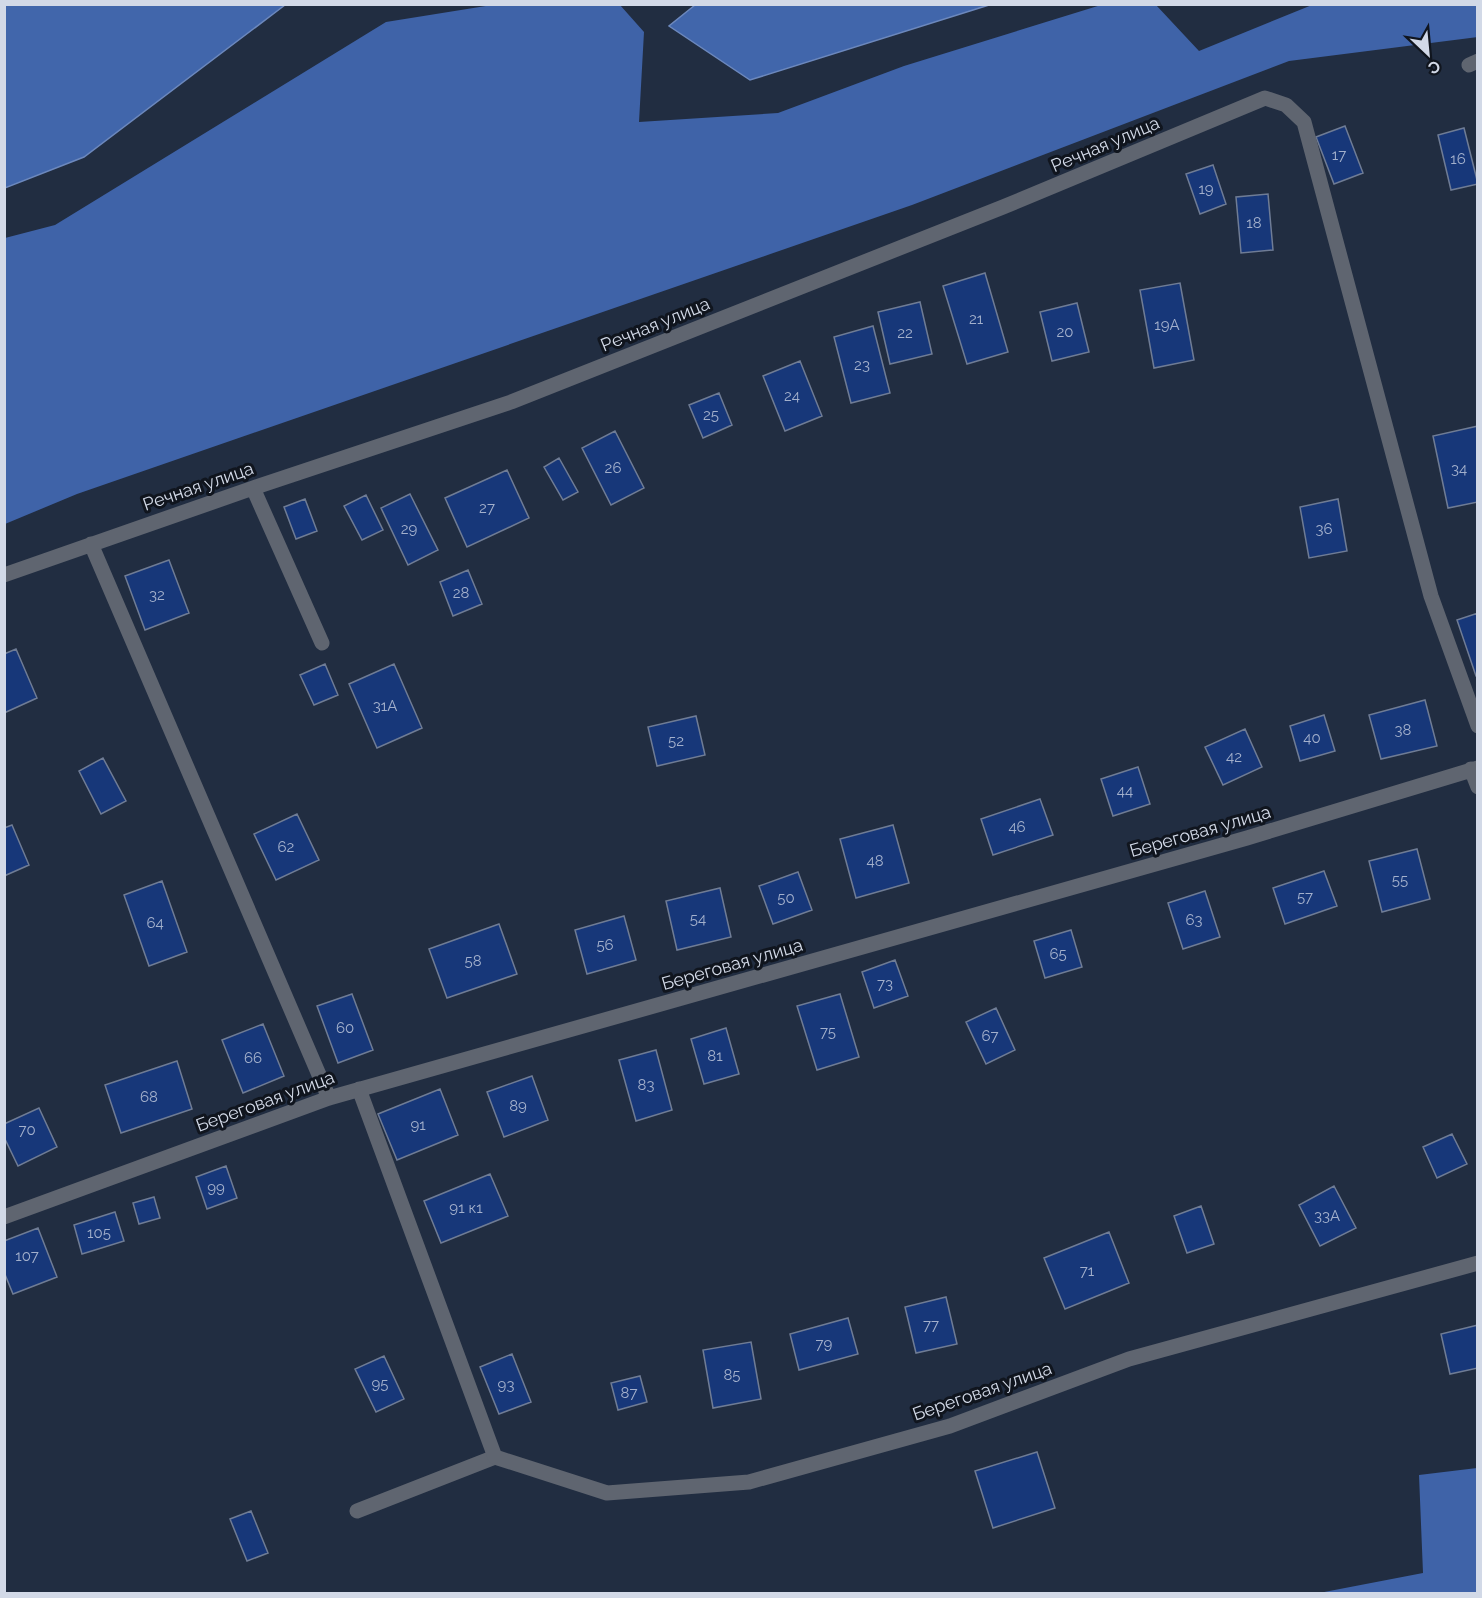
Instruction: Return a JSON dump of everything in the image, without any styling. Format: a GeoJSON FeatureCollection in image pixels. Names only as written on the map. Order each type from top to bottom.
{"type":"FeatureCollection","features":[{"type":"Feature","properties":{"kind":"street","name":"Речная улица"},"geometry":{"type":"LineString","coordinates":[[4,575],[253,488],[511,402],[1003,207],[1265,98],[1286,105],[1304,122],[1431,596],[1478,726]]}},
{"type":"Feature","properties":{"kind":"street"},"geometry":{"type":"LineString","coordinates":[[253,488],[322,643]]}},
{"type":"Feature","properties":{"kind":"street"},"geometry":{"type":"LineString","coordinates":[[91,544],[329,1098]]}},
{"type":"Feature","properties":{"kind":"street"},"geometry":{"type":"LineString","coordinates":[[1474,769],[1478,786]]}},
{"type":"Feature","properties":{"kind":"street","name":"Береговая улица"},"geometry":{"type":"LineString","coordinates":[[4,1217],[358,1089],[1236,841],[1474,769]]}},
{"type":"Feature","properties":{"kind":"street"},"geometry":{"type":"LineString","coordinates":[[357,1511],[495,1457],[358,1089]]}},
{"type":"Feature","properties":{"kind":"street","name":"Береговая улица"},"geometry":{"type":"LineString","coordinates":[[495,1457],[607,1493],[749,1482],[950,1426],[1129,1359],[1478,1263]]}},
{"type":"Feature","properties":{"kind":"shaded area"},"geometry":{"type":"Polygon","coordinates":[[[5,4],[285,5],[84,157],[5,188],[5,4]]]}},
{"type":"Feature","properties":{"kind":"shaded area"},"geometry":{"type":"Polygon","coordinates":[[[492,5],[620,5],[644,32],[639,122],[778,113],[904,66],[1101,5],[1156,5],[1199,51],[1312,5],[1477,5],[1478,37],[1289,61],[912,205],[77,494],[5,524],[5,238],[55,225],[386,22],[492,5]]]}},
{"type":"Feature","properties":{"kind":"shaded area"},"geometry":{"type":"Polygon","coordinates":[[[695,5],[989,5],[750,80],[669,26],[695,5]]]}},
{"type":"Feature","properties":{"kind":"shaded area"},"geometry":{"type":"Polygon","coordinates":[[[1477,1468],[1477,1593],[1319,1593],[1423,1573],[1419,1475],[1477,1468]]]}},
{"type":"Feature","properties":{"kind":"building"},"geometry":{"type":"Polygon","coordinates":[[[1345,126],[1363,173],[1334,184],[1316,137],[1345,126]]]}},
{"type":"Feature","properties":{"kind":"building"},"geometry":{"type":"Polygon","coordinates":[[[1464,128],[1478,184],[1451,190],[1438,135],[1464,128]]]}},
{"type":"Feature","properties":{"kind":"building"},"geometry":{"type":"Polygon","coordinates":[[[1213,165],[1226,204],[1200,214],[1186,174],[1213,165]]]}},
{"type":"Feature","properties":{"kind":"building"},"geometry":{"type":"Polygon","coordinates":[[[1268,194],[1273,250],[1241,253],[1236,197],[1268,194]]]}},
{"type":"Feature","properties":{"kind":"building"},"geometry":{"type":"Polygon","coordinates":[[[985,273],[1008,352],[967,364],[943,286],[985,273]]]}},
{"type":"Feature","properties":{"kind":"building"},"geometry":{"type":"Polygon","coordinates":[[[1180,283],[1194,360],[1154,368],[1140,290],[1180,283]]]}},
{"type":"Feature","properties":{"kind":"building"},"geometry":{"type":"Polygon","coordinates":[[[920,302],[932,354],[890,364],[878,312],[920,302]]]}},
{"type":"Feature","properties":{"kind":"building"},"geometry":{"type":"Polygon","coordinates":[[[1077,303],[1089,352],[1052,361],[1040,312],[1077,303]]]}},
{"type":"Feature","properties":{"kind":"building"},"geometry":{"type":"Polygon","coordinates":[[[873,326],[890,393],[851,403],[834,337],[873,326]]]}},
{"type":"Feature","properties":{"kind":"building"},"geometry":{"type":"Polygon","coordinates":[[[800,361],[822,416],[785,431],[763,376],[800,361]]]}},
{"type":"Feature","properties":{"kind":"building"},"geometry":{"type":"Polygon","coordinates":[[[719,393],[732,425],[703,438],[689,405],[719,393]]]}},
{"type":"Feature","properties":{"kind":"building"},"geometry":{"type":"Polygon","coordinates":[[[1478,426],[1478,502],[1448,508],[1433,436],[1478,426]]]}},
{"type":"Feature","properties":{"kind":"building"},"geometry":{"type":"Polygon","coordinates":[[[615,431],[644,488],[611,505],[582,448],[615,431]]]}},
{"type":"Feature","properties":{"kind":"building"},"geometry":{"type":"Polygon","coordinates":[[[559,458],[578,492],[563,500],[544,467],[559,458]]]}},
{"type":"Feature","properties":{"kind":"building"},"geometry":{"type":"Polygon","coordinates":[[[507,470],[529,518],[467,547],[445,498],[507,470]]]}},
{"type":"Feature","properties":{"kind":"building"},"geometry":{"type":"Polygon","coordinates":[[[410,494],[438,550],[408,565],[381,508],[410,494]]]}},
{"type":"Feature","properties":{"kind":"building"},"geometry":{"type":"Polygon","coordinates":[[[366,495],[383,530],[362,540],[344,506],[366,495]]]}},
{"type":"Feature","properties":{"kind":"building"},"geometry":{"type":"Polygon","coordinates":[[[305,499],[317,531],[296,539],[284,507],[305,499]]]}},
{"type":"Feature","properties":{"kind":"building"},"geometry":{"type":"Polygon","coordinates":[[[1338,499],[1347,551],[1309,558],[1300,507],[1338,499]]]}},
{"type":"Feature","properties":{"kind":"building"},"geometry":{"type":"Polygon","coordinates":[[[169,560],[189,613],[145,630],[125,576],[169,560]]]}},
{"type":"Feature","properties":{"kind":"building"},"geometry":{"type":"Polygon","coordinates":[[[468,570],[482,604],[453,616],[440,582],[468,570]]]}},
{"type":"Feature","properties":{"kind":"building"},"geometry":{"type":"Polygon","coordinates":[[[1478,613],[1478,676],[1476,676],[1457,620],[1478,613]]]}},
{"type":"Feature","properties":{"kind":"building"},"geometry":{"type":"Polygon","coordinates":[[[16,649],[37,698],[4,713],[4,654],[16,649]]]}},
{"type":"Feature","properties":{"kind":"building"},"geometry":{"type":"Polygon","coordinates":[[[325,664],[338,695],[314,705],[300,675],[325,664]]]}},
{"type":"Feature","properties":{"kind":"building"},"geometry":{"type":"Polygon","coordinates":[[[394,664],[422,728],[377,748],[349,684],[394,664]]]}},
{"type":"Feature","properties":{"kind":"building"},"geometry":{"type":"Polygon","coordinates":[[[1425,700],[1437,746],[1381,759],[1369,715],[1425,700]]]}},
{"type":"Feature","properties":{"kind":"building"},"geometry":{"type":"Polygon","coordinates":[[[1324,715],[1335,751],[1300,761],[1290,726],[1324,715]]]}},
{"type":"Feature","properties":{"kind":"building"},"geometry":{"type":"Polygon","coordinates":[[[696,716],[705,755],[657,766],[648,727],[696,716]]]}},
{"type":"Feature","properties":{"kind":"building"},"geometry":{"type":"Polygon","coordinates":[[[1245,729],[1262,767],[1223,785],[1205,747],[1245,729]]]}},
{"type":"Feature","properties":{"kind":"building"},"geometry":{"type":"Polygon","coordinates":[[[103,758],[126,801],[101,814],[79,771],[103,758]]]}},
{"type":"Feature","properties":{"kind":"building"},"geometry":{"type":"Polygon","coordinates":[[[1138,767],[1150,804],[1113,816],[1101,779],[1138,767]]]}},
{"type":"Feature","properties":{"kind":"building"},"geometry":{"type":"Polygon","coordinates":[[[1040,799],[1053,835],[993,855],[981,819],[1040,799]]]}},
{"type":"Feature","properties":{"kind":"building"},"geometry":{"type":"Polygon","coordinates":[[[297,814],[319,860],[276,880],[254,834],[297,814]]]}},
{"type":"Feature","properties":{"kind":"building"},"geometry":{"type":"Polygon","coordinates":[[[12,825],[29,865],[4,876],[4,828],[12,825]]]}},
{"type":"Feature","properties":{"kind":"building"},"geometry":{"type":"Polygon","coordinates":[[[893,825],[909,883],[856,898],[840,839],[893,825]]]}},
{"type":"Feature","properties":{"kind":"building"},"geometry":{"type":"Polygon","coordinates":[[[1417,849],[1430,899],[1382,912],[1369,861],[1417,849]]]}},
{"type":"Feature","properties":{"kind":"building"},"geometry":{"type":"Polygon","coordinates":[[[1324,871],[1337,906],[1285,924],[1273,888],[1324,871]]]}},
{"type":"Feature","properties":{"kind":"building"},"geometry":{"type":"Polygon","coordinates":[[[798,872],[812,910],[773,924],[759,886],[798,872]]]}},
{"type":"Feature","properties":{"kind":"building"},"geometry":{"type":"Polygon","coordinates":[[[162,881],[187,952],[149,966],[124,895],[162,881]]]}},
{"type":"Feature","properties":{"kind":"building"},"geometry":{"type":"Polygon","coordinates":[[[720,888],[731,937],[677,950],[666,901],[720,888]]]}},
{"type":"Feature","properties":{"kind":"building"},"geometry":{"type":"Polygon","coordinates":[[[1205,891],[1220,937],[1183,949],[1168,903],[1205,891]]]}},
{"type":"Feature","properties":{"kind":"building"},"geometry":{"type":"Polygon","coordinates":[[[624,916],[636,960],[587,974],[575,930],[624,916]]]}},
{"type":"Feature","properties":{"kind":"building"},"geometry":{"type":"Polygon","coordinates":[[[499,924],[517,974],[447,998],[429,949],[499,924]]]}},
{"type":"Feature","properties":{"kind":"building"},"geometry":{"type":"Polygon","coordinates":[[[1071,930],[1082,967],[1045,978],[1034,941],[1071,930]]]}},
{"type":"Feature","properties":{"kind":"building"},"geometry":{"type":"Polygon","coordinates":[[[895,960],[908,996],[874,1008],[862,972],[895,960]]]}},
{"type":"Feature","properties":{"kind":"building"},"geometry":{"type":"Polygon","coordinates":[[[352,994],[373,1050],[338,1063],[317,1006],[352,994]]]}},
{"type":"Feature","properties":{"kind":"building"},"geometry":{"type":"Polygon","coordinates":[[[840,994],[859,1057],[817,1070],[797,1006],[840,994]]]}},
{"type":"Feature","properties":{"kind":"building"},"geometry":{"type":"Polygon","coordinates":[[[996,1008],[1015,1050],[986,1064],[966,1022],[996,1008]]]}},
{"type":"Feature","properties":{"kind":"building"},"geometry":{"type":"Polygon","coordinates":[[[263,1024],[284,1076],[243,1093],[222,1040],[263,1024]]]}},
{"type":"Feature","properties":{"kind":"building"},"geometry":{"type":"Polygon","coordinates":[[[726,1028],[739,1074],[704,1084],[691,1039],[726,1028]]]}},
{"type":"Feature","properties":{"kind":"building"},"geometry":{"type":"Polygon","coordinates":[[[656,1050],[672,1110],[636,1121],[619,1060],[656,1050]]]}},
{"type":"Feature","properties":{"kind":"building"},"geometry":{"type":"Polygon","coordinates":[[[177,1061],[192,1109],[121,1133],[105,1085],[177,1061]]]}},
{"type":"Feature","properties":{"kind":"building"},"geometry":{"type":"Polygon","coordinates":[[[532,1076],[548,1120],[504,1137],[487,1092],[532,1076]]]}},
{"type":"Feature","properties":{"kind":"building"},"geometry":{"type":"Polygon","coordinates":[[[440,1089],[458,1135],[397,1160],[378,1114],[440,1089]]]}},
{"type":"Feature","properties":{"kind":"building"},"geometry":{"type":"Polygon","coordinates":[[[39,1108],[57,1147],[18,1166],[4,1137],[4,1124],[39,1108]]]}},
{"type":"Feature","properties":{"kind":"building"},"geometry":{"type":"Polygon","coordinates":[[[1452,1134],[1467,1164],[1437,1178],[1423,1147],[1452,1134]]]}},
{"type":"Feature","properties":{"kind":"building"},"geometry":{"type":"Polygon","coordinates":[[[226,1166],[237,1198],[207,1209],[196,1177],[226,1166]]]}},
{"type":"Feature","properties":{"kind":"building"},"geometry":{"type":"Polygon","coordinates":[[[490,1174],[508,1216],[441,1243],[424,1201],[490,1174]]]}},
{"type":"Feature","properties":{"kind":"building"},"geometry":{"type":"Polygon","coordinates":[[[1334,1186],[1356,1228],[1320,1246],[1299,1205],[1334,1186]]]}},
{"type":"Feature","properties":{"kind":"building"},"geometry":{"type":"Polygon","coordinates":[[[154,1197],[160,1218],[139,1224],[133,1203],[154,1197]]]}},
{"type":"Feature","properties":{"kind":"building"},"geometry":{"type":"Polygon","coordinates":[[[1201,1206],[1214,1244],[1187,1253],[1174,1216],[1201,1206]]]}},
{"type":"Feature","properties":{"kind":"building"},"geometry":{"type":"Polygon","coordinates":[[[115,1212],[124,1241],[82,1254],[74,1225],[115,1212]]]}},
{"type":"Feature","properties":{"kind":"building"},"geometry":{"type":"Polygon","coordinates":[[[38,1228],[57,1277],[13,1294],[4,1272],[4,1241],[38,1228]]]}},
{"type":"Feature","properties":{"kind":"building"},"geometry":{"type":"Polygon","coordinates":[[[1109,1232],[1129,1283],[1065,1309],[1044,1258],[1109,1232]]]}},
{"type":"Feature","properties":{"kind":"building"},"geometry":{"type":"Polygon","coordinates":[[[946,1297],[957,1344],[916,1353],[905,1307],[946,1297]]]}},
{"type":"Feature","properties":{"kind":"building"},"geometry":{"type":"Polygon","coordinates":[[[848,1318],[858,1354],[799,1370],[790,1334],[848,1318]]]}},
{"type":"Feature","properties":{"kind":"building"},"geometry":{"type":"Polygon","coordinates":[[[1478,1325],[1478,1368],[1450,1374],[1441,1334],[1478,1325]]]}},
{"type":"Feature","properties":{"kind":"building"},"geometry":{"type":"Polygon","coordinates":[[[751,1342],[761,1399],[713,1408],[703,1350],[751,1342]]]}},
{"type":"Feature","properties":{"kind":"building"},"geometry":{"type":"Polygon","coordinates":[[[512,1354],[531,1402],[499,1414],[480,1367],[512,1354]]]}},
{"type":"Feature","properties":{"kind":"building"},"geometry":{"type":"Polygon","coordinates":[[[384,1356],[404,1399],[376,1412],[355,1369],[384,1356]]]}},
{"type":"Feature","properties":{"kind":"building"},"geometry":{"type":"Polygon","coordinates":[[[640,1376],[647,1402],[618,1410],[611,1383],[640,1376]]]}},
{"type":"Feature","properties":{"kind":"building"},"geometry":{"type":"Polygon","coordinates":[[[1037,1452],[1055,1508],[993,1528],[975,1471],[1037,1452]]]}},
{"type":"Feature","properties":{"kind":"building"},"geometry":{"type":"Polygon","coordinates":[[[251,1511],[268,1553],[247,1561],[230,1519],[251,1511]]]}}]}
